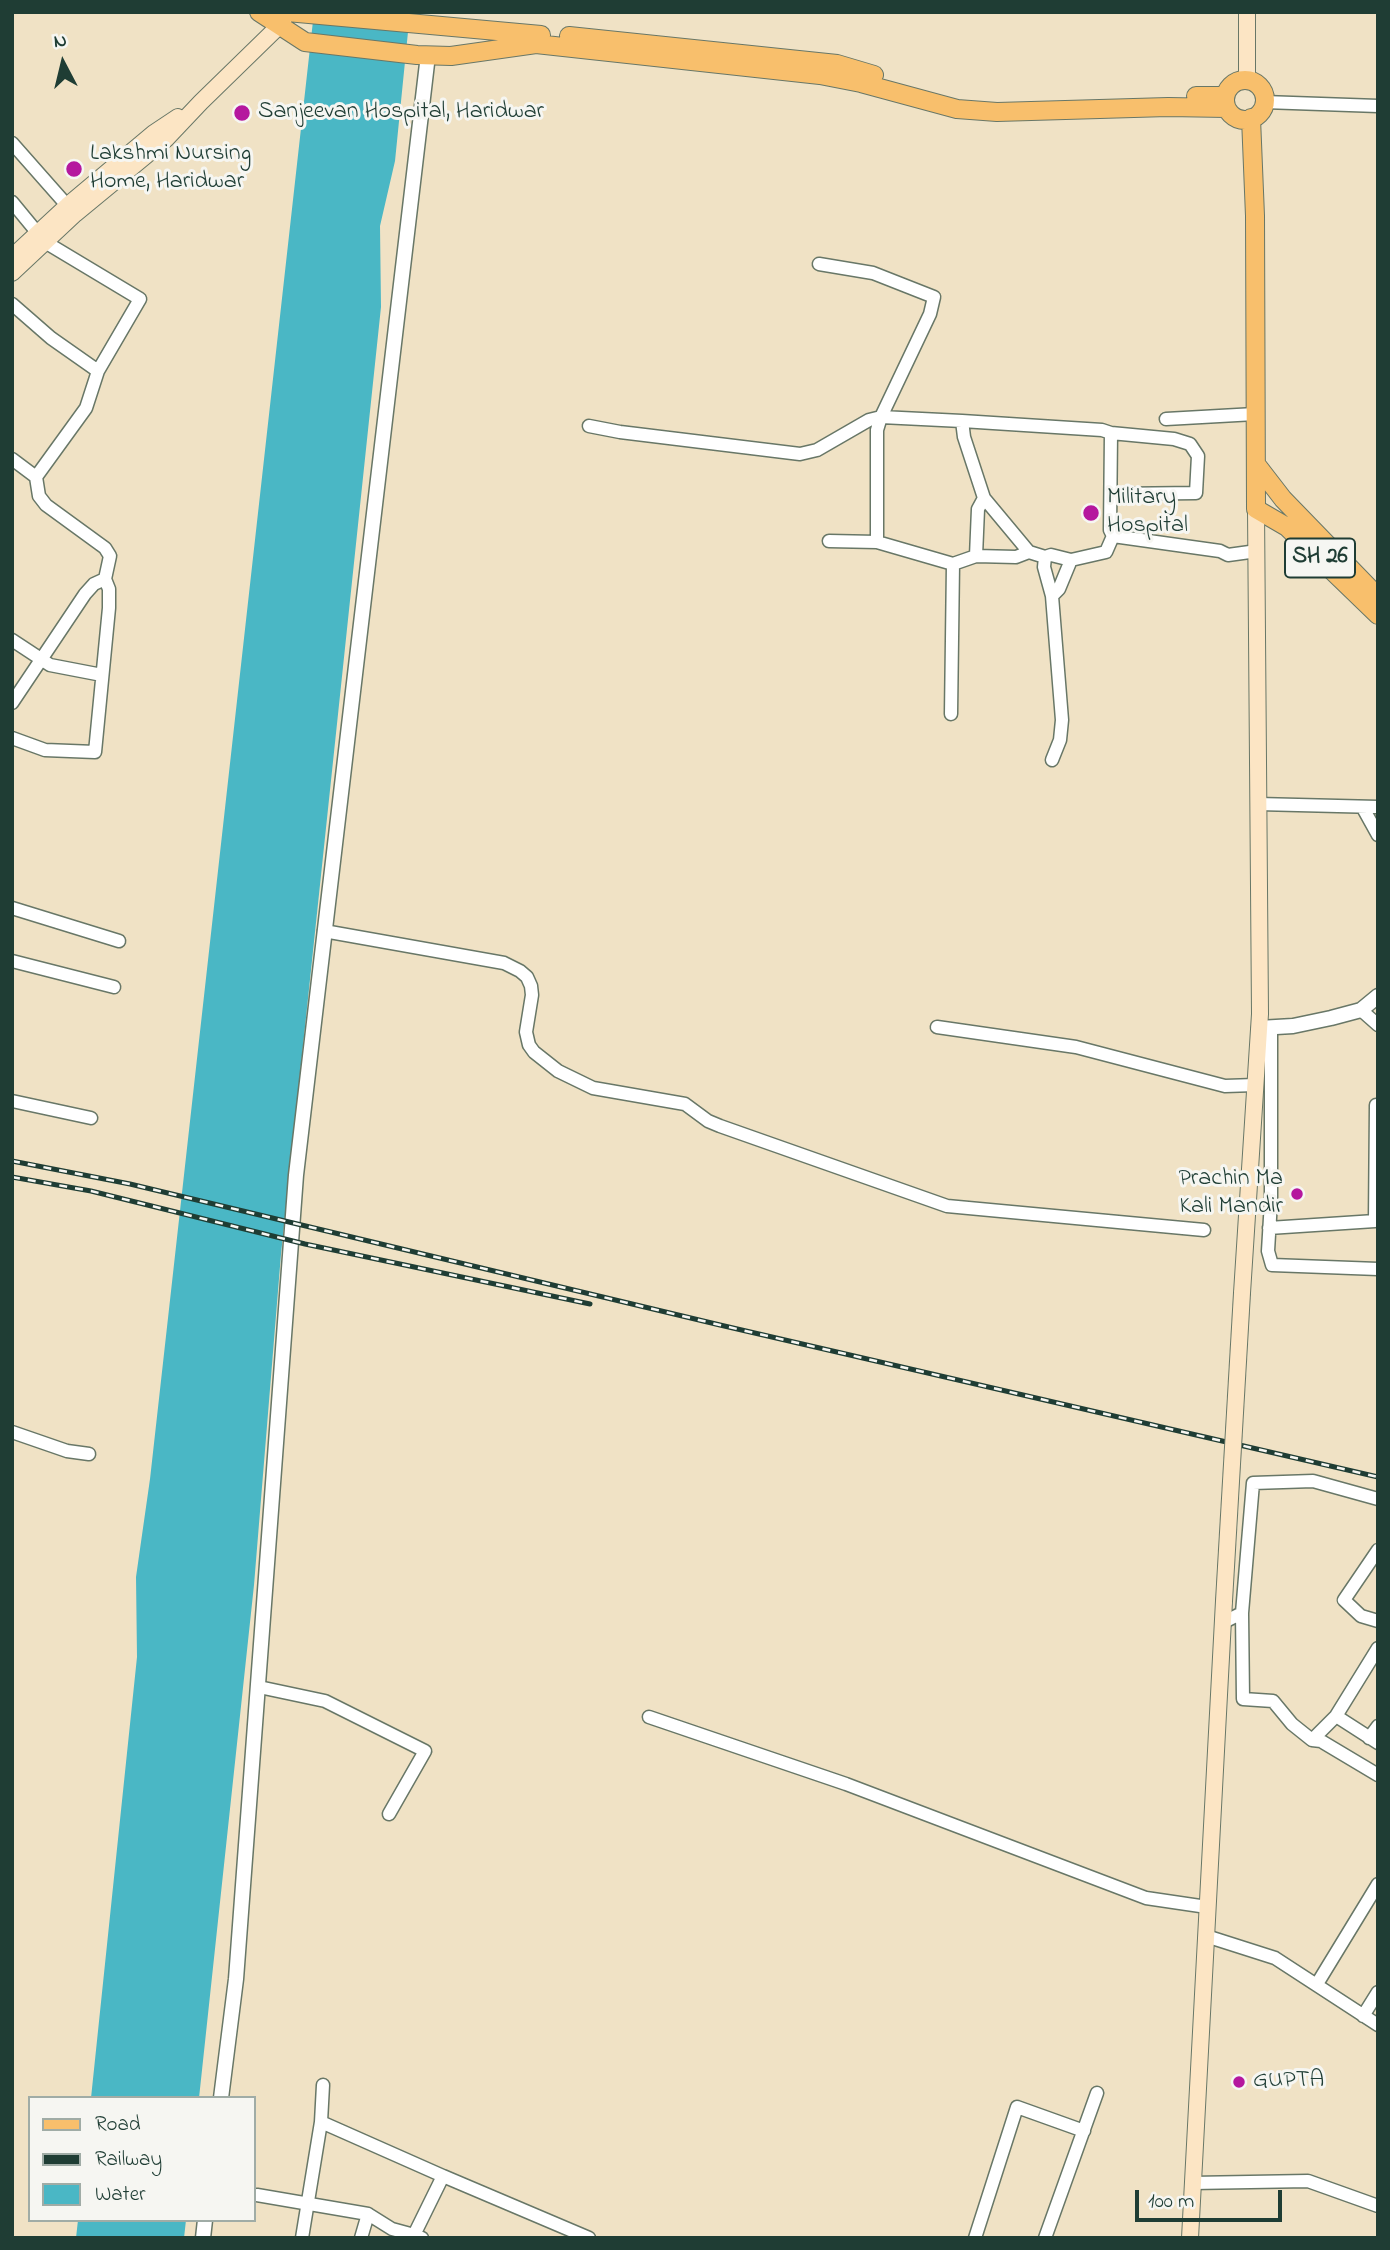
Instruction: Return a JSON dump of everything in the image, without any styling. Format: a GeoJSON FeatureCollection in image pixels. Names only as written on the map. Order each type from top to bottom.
{"type":"FeatureCollection","features":[{"type":"Feature","properties":{"kind":"main road"},"geometry":{"type":"LineString","coordinates":[[259,12],[285,16],[307,14],[422,20],[502,33],[586,37],[837,64],[934,93],[975,101],[1226,102]]}},
{"type":"Feature","properties":{"kind":"main road"},"geometry":{"type":"LineString","coordinates":[[1247,12],[1247,81]]}},
{"type":"Feature","properties":{"kind":"main road"},"geometry":{"type":"LineString","coordinates":[[285,16],[304,42],[451,56],[537,44],[820,75],[861,83],[957,109],[997,112],[1168,107],[1226,102]]}},
{"type":"Feature","properties":{"kind":"main road"},"geometry":{"type":"LineString","coordinates":[[12,273],[41,238],[71,210],[166,139],[285,16]]}},
{"type":"Feature","properties":{"kind":"main road"},"geometry":{"type":"LineString","coordinates":[[1247,81],[1261,89],[1264,102],[1259,114],[1241,120],[1235,117],[1226,102],[1232,85],[1247,81]]}},
{"type":"Feature","properties":{"kind":"main road"},"geometry":{"type":"LineString","coordinates":[[1190,2238],[1241,1293],[1255,1085],[1265,1028],[1258,804],[1255,216],[1251,118]]}},
{"type":"Feature","properties":{"kind":"main road"},"geometry":{"type":"LineString","coordinates":[[12,257],[41,238]]}},
{"type":"Feature","properties":{"kind":"main road"},"geometry":{"type":"LineString","coordinates":[[1256,464],[1283,499],[1378,597]]}},
{"type":"Feature","properties":{"kind":"main road","name":"SH 26"},"geometry":{"type":"LineString","coordinates":[[1256,509],[1287,527],[1378,615]]}},
{"type":"Feature","properties":{"kind":"street"},"geometry":{"type":"LineString","coordinates":[[221,2096],[236,1979],[296,1175],[423,55]]}},
{"type":"Feature","properties":{"kind":"street"},"geometry":{"type":"LineString","coordinates":[[1264,102],[1378,106]]}},
{"type":"Feature","properties":{"kind":"street"},"geometry":{"type":"LineString","coordinates":[[12,143],[71,210]]}},
{"type":"Feature","properties":{"kind":"street"},"geometry":{"type":"LineString","coordinates":[[12,202],[41,238],[141,299],[98,371],[86,408],[36,477]]}},
{"type":"Feature","properties":{"kind":"street"},"geometry":{"type":"LineString","coordinates":[[819,264],[873,273],[934,297],[930,314],[877,430],[877,542]]}},
{"type":"Feature","properties":{"kind":"street"},"geometry":{"type":"LineString","coordinates":[[12,304],[51,338],[98,371]]}},
{"type":"Feature","properties":{"kind":"street"},"geometry":{"type":"LineString","coordinates":[[1166,419],[1255,414]]}},
{"type":"Feature","properties":{"kind":"street"},"geometry":{"type":"LineString","coordinates":[[589,426],[800,454],[817,450],[869,420],[881,417],[1102,430],[1174,439],[1191,444],[1198,456],[1196,493],[1112,494]]}},
{"type":"Feature","properties":{"kind":"street"},"geometry":{"type":"LineString","coordinates":[[962,421],[964,437],[985,498],[1029,552],[1071,560],[1106,552],[1114,536]]}},
{"type":"Feature","properties":{"kind":"street"},"geometry":{"type":"LineString","coordinates":[[1111,433],[1110,530],[1114,536],[1220,551],[1228,555],[1257,551]]}},
{"type":"Feature","properties":{"kind":"street"},"geometry":{"type":"LineString","coordinates":[[12,459],[36,477],[39,496],[46,505],[105,548],[110,556],[105,579],[109,608],[95,752],[46,750],[12,738]]}},
{"type":"Feature","properties":{"kind":"street"},"geometry":{"type":"LineString","coordinates":[[976,556],[978,509],[985,498]]}},
{"type":"Feature","properties":{"kind":"street"},"geometry":{"type":"LineString","coordinates":[[829,541],[877,542],[953,564],[976,556],[1016,556],[1029,552]]}},
{"type":"Feature","properties":{"kind":"street"},"geometry":{"type":"LineString","coordinates":[[1045,557],[1044,567],[1052,596],[1062,720],[1060,740],[1052,761]]}},
{"type":"Feature","properties":{"kind":"street"},"geometry":{"type":"LineString","coordinates":[[1052,596],[1059,589],[1071,560]]}},
{"type":"Feature","properties":{"kind":"street"},"geometry":{"type":"LineString","coordinates":[[951,714],[953,564]]}},
{"type":"Feature","properties":{"kind":"street"},"geometry":{"type":"LineString","coordinates":[[12,703],[85,594],[94,584],[105,579]]}},
{"type":"Feature","properties":{"kind":"street"},"geometry":{"type":"LineString","coordinates":[[12,640],[50,665],[102,675]]}},
{"type":"Feature","properties":{"kind":"street"},"geometry":{"type":"LineString","coordinates":[[1258,804],[1378,807]]}},
{"type":"Feature","properties":{"kind":"street"},"geometry":{"type":"LineString","coordinates":[[1363,808],[1378,835]]}},
{"type":"Feature","properties":{"kind":"street"},"geometry":{"type":"LineString","coordinates":[[12,908],[119,941]]}},
{"type":"Feature","properties":{"kind":"street"},"geometry":{"type":"LineString","coordinates":[[324,931],[504,963],[520,971],[531,986],[526,1032],[534,1052],[558,1070],[593,1088],[685,1104],[708,1121],[720,1126],[947,1206],[1204,1230]]}},
{"type":"Feature","properties":{"kind":"street"},"geometry":{"type":"LineString","coordinates":[[12,961],[114,987]]}},
{"type":"Feature","properties":{"kind":"street"},"geometry":{"type":"LineString","coordinates":[[1378,996],[1361,1010],[1306,1023],[1265,1028],[1268,1251],[1272,1265],[1378,1269]]}},
{"type":"Feature","properties":{"kind":"street"},"geometry":{"type":"LineString","coordinates":[[1361,1010],[1378,1025]]}},
{"type":"Feature","properties":{"kind":"street"},"geometry":{"type":"LineString","coordinates":[[937,1027],[1076,1047],[1224,1086],[1255,1085]]}},
{"type":"Feature","properties":{"kind":"street"},"geometry":{"type":"LineString","coordinates":[[12,1101],[91,1118]]}},
{"type":"Feature","properties":{"kind":"street"},"geometry":{"type":"LineString","coordinates":[[1269,1228],[1375,1221],[1376,1105]]}},
{"type":"Feature","properties":{"kind":"street"},"geometry":{"type":"LineString","coordinates":[[12,1432],[67,1451],[89,1454]]}},
{"type":"Feature","properties":{"kind":"street"},"geometry":{"type":"LineString","coordinates":[[1378,1499],[1313,1481],[1253,1483],[1242,1613],[1243,1699],[1273,1701],[1292,1724],[1312,1740],[1321,1741],[1378,1775]]}},
{"type":"Feature","properties":{"kind":"street"},"geometry":{"type":"LineString","coordinates":[[1378,1550],[1344,1600],[1361,1616],[1378,1621]]}},
{"type":"Feature","properties":{"kind":"street"},"geometry":{"type":"LineString","coordinates":[[1222,1623],[1242,1613]]}},
{"type":"Feature","properties":{"kind":"street"},"geometry":{"type":"LineString","coordinates":[[1312,1740],[1336,1716],[1378,1648]]}},
{"type":"Feature","properties":{"kind":"street"},"geometry":{"type":"LineString","coordinates":[[259,1687],[325,1701],[425,1751],[389,1814]]}},
{"type":"Feature","properties":{"kind":"street"},"geometry":{"type":"LineString","coordinates":[[1336,1716],[1373,1741],[1378,1726]]}},
{"type":"Feature","properties":{"kind":"street"},"geometry":{"type":"LineString","coordinates":[[649,1717],[846,1784],[1146,1898],[1207,1907]]}},
{"type":"Feature","properties":{"kind":"street"},"geometry":{"type":"LineString","coordinates":[[1317,1984],[1378,1884]]}},
{"type":"Feature","properties":{"kind":"street"},"geometry":{"type":"LineString","coordinates":[[1206,1936],[1275,1958],[1378,2025]]}},
{"type":"Feature","properties":{"kind":"street"},"geometry":{"type":"LineString","coordinates":[[1363,2016],[1378,1993]]}},
{"type":"Feature","properties":{"kind":"street"},"geometry":{"type":"LineString","coordinates":[[302,2238],[321,2122],[323,2085]]}},
{"type":"Feature","properties":{"kind":"street"},"geometry":{"type":"LineString","coordinates":[[1045,2238],[1097,2093]]}},
{"type":"Feature","properties":{"kind":"street"},"geometry":{"type":"LineString","coordinates":[[975,2238],[1017,2107],[1084,2131]]}},
{"type":"Feature","properties":{"kind":"street"},"geometry":{"type":"LineString","coordinates":[[321,2122],[571,2234],[589,2238]]}},
{"type":"Feature","properties":{"kind":"street"},"geometry":{"type":"LineString","coordinates":[[257,2195],[368,2214],[391,2233],[418,2236],[443,2176]]}},
{"type":"Feature","properties":{"kind":"street"},"geometry":{"type":"LineString","coordinates":[[1192,2183],[1308,2181],[1378,2206]]}},
{"type":"Feature","properties":{"kind":"street"},"geometry":{"type":"LineString","coordinates":[[361,2238],[368,2214]]}},
{"type":"Feature","properties":{"kind":"water"},"geometry":{"type":"Polygon","coordinates":[[[314,12],[410,12],[395,161],[380,226],[381,307],[281,1254],[254,1585],[199,2096],[91,2096],[137,1657],[136,1577],[150,1479],[314,12]]]}},
{"type":"Feature","properties":{"kind":"water"},"geometry":{"type":"Polygon","coordinates":[[[78,2222],[186,2222],[184,2238],[76,2238],[78,2222]]]}},
{"type":"Feature","properties":{"kind":"railway"},"geometry":{"type":"LineString","coordinates":[[12,1161],[130,1184],[720,1325],[1378,1477]]}},
{"type":"Feature","properties":{"kind":"railway"},"geometry":{"type":"LineString","coordinates":[[12,1177],[91,1191],[305,1244],[590,1304]]}},
{"type":"Feature","properties":{"kind":"place","name":"Sanjeevan Hospital, Haridwar"},"geometry":{"type":"Point","coordinates":[242,113]}},
{"type":"Feature","properties":{"kind":"place","name":"Lakshmi Nursing Home, Haridwar"},"geometry":{"type":"Point","coordinates":[74,169]}},
{"type":"Feature","properties":{"kind":"place","name":"Military Hospital"},"geometry":{"type":"Point","coordinates":[1091,513]}},
{"type":"Feature","properties":{"kind":"place","name":"Prachin Ma Kali Mandir"},"geometry":{"type":"Point","coordinates":[1297,1194]}},
{"type":"Feature","properties":{"kind":"place","name":"GUPTA"},"geometry":{"type":"Point","coordinates":[1239,2082]}}]}
